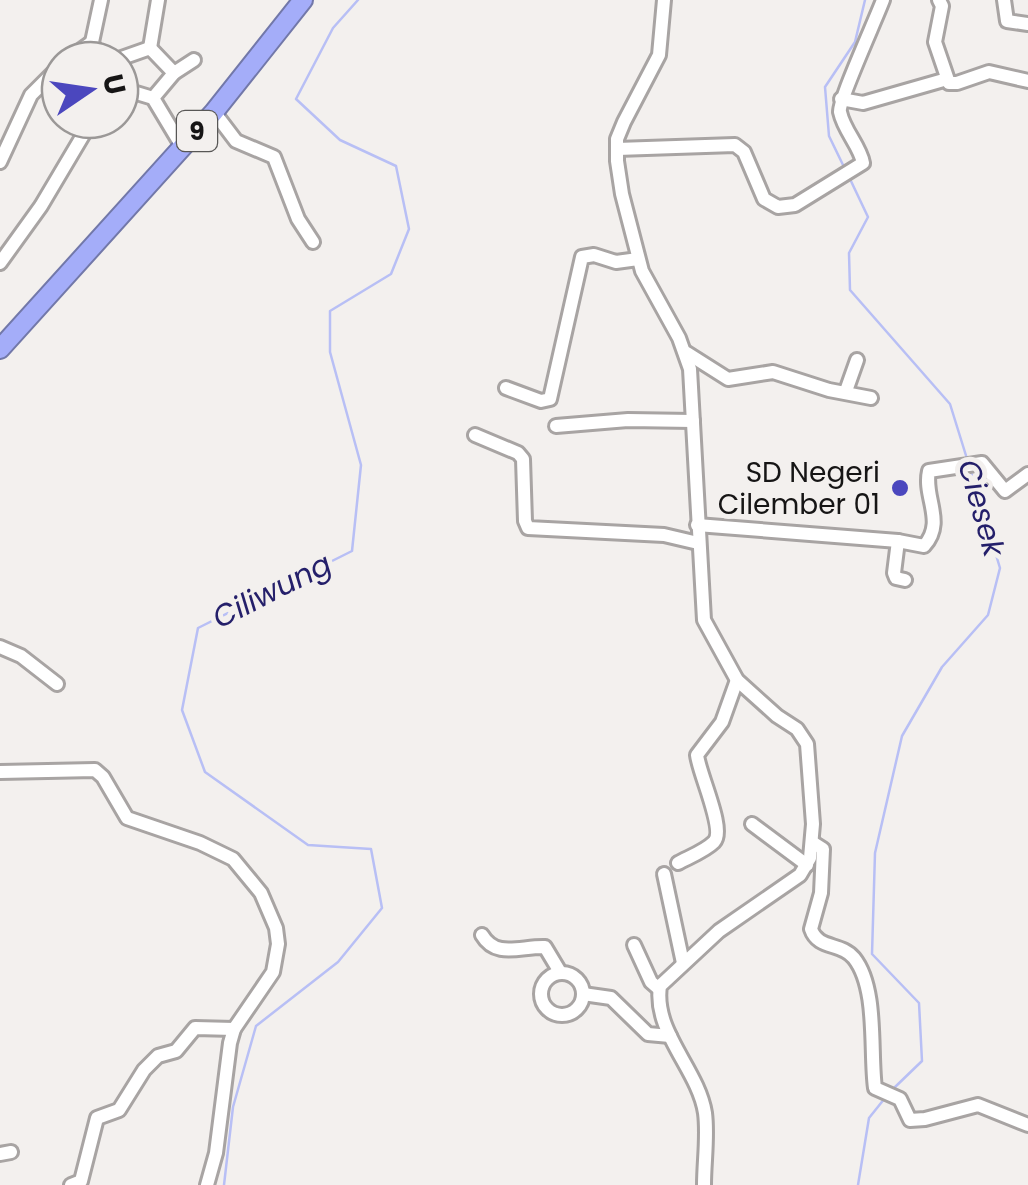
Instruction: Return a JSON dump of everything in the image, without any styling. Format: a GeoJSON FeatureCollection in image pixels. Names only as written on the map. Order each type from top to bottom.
{"type":"FeatureCollection","features":[{"type":"Feature","properties":{"kind":"highway","name":"9"},"geometry":{"type":"LineString","coordinates":[[0,349],[183,148],[303,0]]}},
{"type":"Feature","properties":{"kind":"street"},"geometry":{"type":"LineString","coordinates":[[92,40],[101,0]]}},
{"type":"Feature","properties":{"kind":"street"},"geometry":{"type":"LineString","coordinates":[[150,48],[158,0]]}},
{"type":"Feature","properties":{"kind":"street"},"geometry":{"type":"LineString","coordinates":[[659,990],[664,979],[720,931],[796,879],[807,866],[814,808],[807,744],[795,727],[737,680],[704,620],[691,374],[685,351],[653,295],[638,259],[622,194],[617,149],[631,104],[656,62],[664,0]]}},
{"type":"Feature","properties":{"kind":"street"},"geometry":{"type":"LineString","coordinates":[[617,149],[735,145],[744,152],[761,195],[778,207],[794,205],[864,163],[845,127],[841,99],[883,0]]}},
{"type":"Feature","properties":{"kind":"street"},"geometry":{"type":"LineString","coordinates":[[939,0],[942,6],[935,42],[947,80]]}},
{"type":"Feature","properties":{"kind":"street"},"geometry":{"type":"LineString","coordinates":[[1004,0],[1007,21],[1028,24]]}},
{"type":"Feature","properties":{"kind":"street"},"geometry":{"type":"LineString","coordinates":[[140,52],[150,48]]}},
{"type":"Feature","properties":{"kind":"street"},"geometry":{"type":"LineString","coordinates":[[150,48],[174,73]]}},
{"type":"Feature","properties":{"kind":"street"},"geometry":{"type":"LineString","coordinates":[[153,98],[174,73],[194,60]]}},
{"type":"Feature","properties":{"kind":"street"},"geometry":{"type":"LineString","coordinates":[[841,99],[864,103],[989,72],[1028,81]]}},
{"type":"Feature","properties":{"kind":"street"},"geometry":{"type":"LineString","coordinates":[[0,162],[31,95],[40,86]]}},
{"type":"Feature","properties":{"kind":"street"},"geometry":{"type":"LineString","coordinates":[[140,94],[153,98],[183,148]]}},
{"type":"Feature","properties":{"kind":"street"},"geometry":{"type":"LineString","coordinates":[[214,112],[236,142],[274,156],[298,219],[312,242]]}},
{"type":"Feature","properties":{"kind":"street"},"geometry":{"type":"LineString","coordinates":[[0,263],[5,244],[78,140]]}},
{"type":"Feature","properties":{"kind":"street"},"geometry":{"type":"LineString","coordinates":[[506,388],[541,401],[550,399],[582,256],[594,255],[616,262],[638,259]]}},
{"type":"Feature","properties":{"kind":"street"},"geometry":{"type":"LineString","coordinates":[[685,351],[728,379],[774,372],[829,390],[871,398]]}},
{"type":"Feature","properties":{"kind":"street"},"geometry":{"type":"LineString","coordinates":[[846,391],[857,360]]}},
{"type":"Feature","properties":{"kind":"street"},"geometry":{"type":"LineString","coordinates":[[556,426],[628,420],[692,421]]}},
{"type":"Feature","properties":{"kind":"street"},"geometry":{"type":"LineString","coordinates":[[475,435],[518,453],[523,459],[525,520],[530,529],[664,536],[698,543]]}},
{"type":"Feature","properties":{"kind":"street"},"geometry":{"type":"LineString","coordinates":[[697,525],[927,544],[935,514],[927,473],[982,463],[1005,491],[1028,474]]}},
{"type":"Feature","properties":{"kind":"street"},"geometry":{"type":"LineString","coordinates":[[898,541],[894,573],[896,578],[906,580]]}},
{"type":"Feature","properties":{"kind":"street"},"geometry":{"type":"LineString","coordinates":[[0,647],[21,656],[57,684]]}},
{"type":"Feature","properties":{"kind":"street"},"geometry":{"type":"LineString","coordinates":[[678,864],[712,844],[718,836],[698,755],[722,722],[737,680]]}},
{"type":"Feature","properties":{"kind":"street"},"geometry":{"type":"LineString","coordinates":[[0,772],[95,770],[127,818],[223,852],[245,870],[268,908],[278,944],[273,972],[234,1029],[216,1153],[207,1185]]}},
{"type":"Feature","properties":{"kind":"street"},"geometry":{"type":"LineString","coordinates":[[752,824],[807,866]]}},
{"type":"Feature","properties":{"kind":"street"},"geometry":{"type":"LineString","coordinates":[[812,842],[823,848],[823,868],[821,893],[810,929],[819,942],[847,951],[858,964],[872,1020],[875,1088],[903,1102],[910,1120],[978,1105],[1028,1125]]}},
{"type":"Feature","properties":{"kind":"street"},"geometry":{"type":"LineString","coordinates":[[664,874],[683,963]]}},
{"type":"Feature","properties":{"kind":"street"},"geometry":{"type":"LineString","coordinates":[[482,936],[494,949],[545,947],[560,972],[576,978],[583,994],[579,1006],[569,1014],[556,1014],[545,1007],[541,995],[544,982],[560,972]]}},
{"type":"Feature","properties":{"kind":"street"},"geometry":{"type":"LineString","coordinates":[[634,945],[651,982],[659,990],[670,1036],[705,1114],[704,1185]]}},
{"type":"Feature","properties":{"kind":"street"},"geometry":{"type":"LineString","coordinates":[[583,994],[611,998],[648,1034],[670,1036]]}},
{"type":"Feature","properties":{"kind":"street"},"geometry":{"type":"LineString","coordinates":[[78,1184],[97,1118],[119,1110],[151,1062],[160,1054],[176,1052],[195,1028],[234,1029]]}},
{"type":"Feature","properties":{"kind":"waterway","name":"Ciliwung"},"geometry":{"type":"LineString","coordinates":[[224,1185],[233,1107],[256,1026],[338,962],[382,908],[371,849],[308,845],[205,772],[182,710],[198,628],[352,551],[361,465],[330,352],[330,311],[391,274],[409,229],[396,166],[340,140],[296,99],[333,28],[358,0]]}},
{"type":"Feature","properties":{"kind":"waterway","name":"Ciesek"},"geometry":{"type":"LineString","coordinates":[[844,167],[829,136],[825,87],[855,42],[865,0]]}},
{"type":"Feature","properties":{"kind":"waterway","name":"Ciesek"},"geometry":{"type":"LineString","coordinates":[[850,179],[868,217],[849,253],[850,290],[950,404],[968,462]]}},
{"type":"Feature","properties":{"kind":"waterway","name":"Ciesek"},"geometry":{"type":"LineString","coordinates":[[894,1088],[922,1061],[919,1003],[872,954],[875,853],[902,736],[942,667],[988,615],[1000,568],[970,469]]}},
{"type":"Feature","properties":{"kind":"waterway","name":"Ciesek"},"geometry":{"type":"LineString","coordinates":[[858,1185],[869,1118],[885,1098]]}},
{"type":"Feature","properties":{"kind":"place","name":"SD Negeri Cilember 01"},"geometry":{"type":"Point","coordinates":[900,488]}}]}
